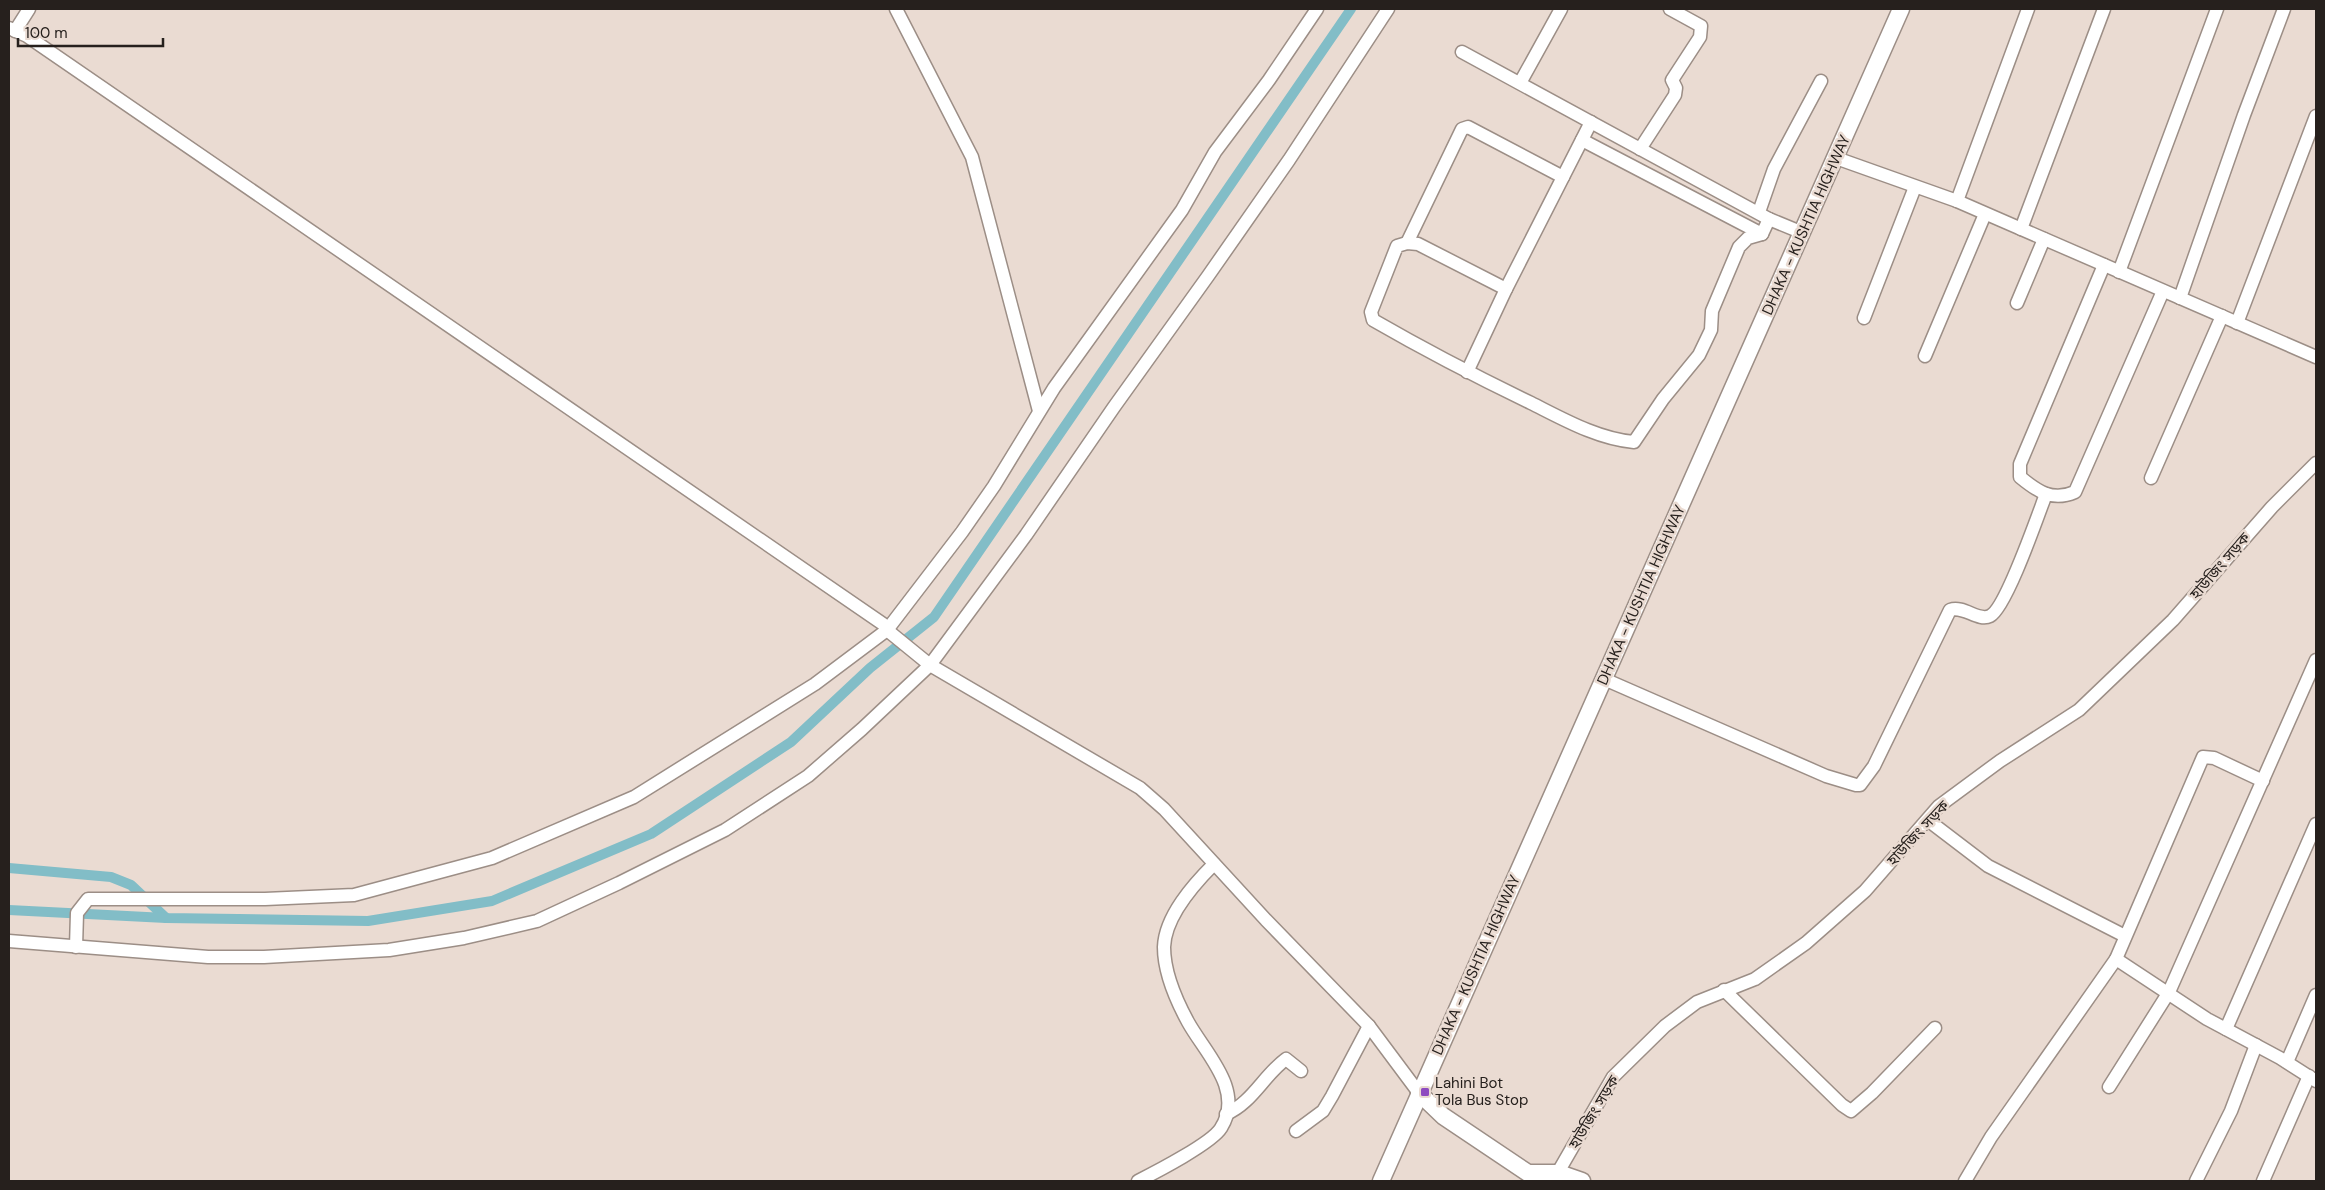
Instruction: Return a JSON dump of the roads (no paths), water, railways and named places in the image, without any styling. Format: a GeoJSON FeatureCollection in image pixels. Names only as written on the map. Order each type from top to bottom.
{"type":"FeatureCollection","features":[{"type":"Feature","properties":{"kind":"main road","name":"DHAKA - KUSHTIA HIGHWAY"},"geometry":{"type":"LineString","coordinates":[[1381,1181],[1901,9]]}},
{"type":"Feature","properties":{"kind":"main road"},"geometry":{"type":"LineString","coordinates":[[1419,1094],[1443,1116],[1528,1173],[1582,1181]]}},
{"type":"Feature","properties":{"kind":"street"},"geometry":{"type":"LineString","coordinates":[[30,9],[12,29],[27,36],[173,134],[539,389],[883,624],[886,630],[930,665],[1140,788],[1164,809],[1369,1026],[1419,1094]]}},
{"type":"Feature","properties":{"kind":"street"},"geometry":{"type":"LineString","coordinates":[[896,9],[972,157],[1039,411]]}},
{"type":"Feature","properties":{"kind":"street"},"geometry":{"type":"LineString","coordinates":[[76,947],[77,913],[88,899],[265,899],[354,895],[492,858],[634,797],[815,684],[886,630],[962,532],[994,486],[1054,388],[1182,210],[1215,152],[1270,80],[1317,9]]}},
{"type":"Feature","properties":{"kind":"street"},"geometry":{"type":"LineString","coordinates":[[9,941],[208,957],[331,954],[389,950],[435,943],[537,921],[619,883],[733,825],[808,776],[862,729],[930,665],[1026,534],[1208,276],[1388,9]]}},
{"type":"Feature","properties":{"kind":"street"},"geometry":{"type":"LineString","coordinates":[[1520,83],[1561,9]]}},
{"type":"Feature","properties":{"kind":"street"},"geometry":{"type":"LineString","coordinates":[[1640,150],[1675,95],[1676,88],[1672,80],[1700,36],[1701,26],[1670,9]]}},
{"type":"Feature","properties":{"kind":"street"},"geometry":{"type":"LineString","coordinates":[[1957,201],[2028,9]]}},
{"type":"Feature","properties":{"kind":"street"},"geometry":{"type":"LineString","coordinates":[[2021,229],[2104,9]]}},
{"type":"Feature","properties":{"kind":"street"},"geometry":{"type":"LineString","coordinates":[[2119,272],[2217,9]]}},
{"type":"Feature","properties":{"kind":"street"},"geometry":{"type":"LineString","coordinates":[[2180,298],[2244,115],[2284,9]]}},
{"type":"Feature","properties":{"kind":"street"},"geometry":{"type":"LineString","coordinates":[[1462,52],[1640,150],[1802,233]]}},
{"type":"Feature","properties":{"kind":"street"},"geometry":{"type":"LineString","coordinates":[[1762,234],[1774,169],[1822,81]]}},
{"type":"Feature","properties":{"kind":"street"},"geometry":{"type":"LineString","coordinates":[[2237,322],[2316,116]]}},
{"type":"Feature","properties":{"kind":"street"},"geometry":{"type":"LineString","coordinates":[[1468,372],[1506,289],[1591,122]]}},
{"type":"Feature","properties":{"kind":"street"},"geometry":{"type":"LineString","coordinates":[[1407,243],[1462,129],[1468,127],[1563,177]]}},
{"type":"Feature","properties":{"kind":"street"},"geometry":{"type":"LineString","coordinates":[[1582,140],[1762,234]]}},
{"type":"Feature","properties":{"kind":"street"},"geometry":{"type":"LineString","coordinates":[[1836,158],[1957,201],[2316,357]]}},
{"type":"Feature","properties":{"kind":"street"},"geometry":{"type":"LineString","coordinates":[[1864,318],[1915,187]]}},
{"type":"Feature","properties":{"kind":"street"},"geometry":{"type":"LineString","coordinates":[[1925,356],[1985,214]]}},
{"type":"Feature","properties":{"kind":"street"},"geometry":{"type":"LineString","coordinates":[[1506,289],[1418,244],[1407,243],[1398,246],[1372,312],[1373,320],[1468,372],[1559,417],[1618,440],[1634,442],[1663,399],[1699,355],[1711,330],[1712,312],[1740,247],[1748,238],[1762,234]]}},
{"type":"Feature","properties":{"kind":"street"},"geometry":{"type":"LineString","coordinates":[[2017,303],[2044,239]]}},
{"type":"Feature","properties":{"kind":"street"},"geometry":{"type":"LineString","coordinates":[[2104,265],[2020,464],[2020,477],[2046,494],[2063,498],[2075,492],[2164,291]]}},
{"type":"Feature","properties":{"kind":"street"},"geometry":{"type":"LineString","coordinates":[[2151,478],[2222,316]]}},
{"type":"Feature","properties":{"kind":"street","name":"হাউজিং সড়ক"},"geometry":{"type":"LineString","coordinates":[[1556,1177],[1613,1076],[1665,1026],[1697,1002],[1755,979],[1806,943],[1865,890],[1929,821],[1939,806],[2000,761],[2079,710],[2172,620],[2272,507],[2316,463]]}},
{"type":"Feature","properties":{"kind":"street"},"geometry":{"type":"LineString","coordinates":[[1604,679],[1826,776],[1856,786],[1860,785],[1874,766],[1950,610],[1961,608],[1983,617],[1990,616],[1998,609],[2022,556],[2046,494]]}},
{"type":"Feature","properties":{"kind":"street"},"geometry":{"type":"LineString","coordinates":[[2109,1087],[2169,992],[2316,660]]}},
{"type":"Feature","properties":{"kind":"street"},"geometry":{"type":"LineString","coordinates":[[1965,1181],[1991,1137],[2111,963],[2116,959],[2204,757],[2214,758],[2263,781]]}},
{"type":"Feature","properties":{"kind":"street"},"geometry":{"type":"LineString","coordinates":[[1929,821],[1988,866],[2125,936]]}},
{"type":"Feature","properties":{"kind":"street"},"geometry":{"type":"LineString","coordinates":[[2226,1029],[2316,824]]}},
{"type":"Feature","properties":{"kind":"street"},"geometry":{"type":"LineString","coordinates":[[1138,1181],[1168,1166],[1207,1140],[1221,1128],[1229,1106],[1226,1085],[1184,1014],[1170,983],[1164,946],[1173,915],[1194,884],[1214,864]]}},
{"type":"Feature","properties":{"kind":"street"},"geometry":{"type":"LineString","coordinates":[[2116,959],[2169,992],[2207,1019],[2287,1062],[2312,1079],[2263,1181]]}},
{"type":"Feature","properties":{"kind":"street"},"geometry":{"type":"LineString","coordinates":[[1724,990],[1842,1105],[1851,1111],[1872,1093],[1935,1028]]}},
{"type":"Feature","properties":{"kind":"street"},"geometry":{"type":"LineString","coordinates":[[2287,1062],[2316,995]]}},
{"type":"Feature","properties":{"kind":"street"},"geometry":{"type":"LineString","coordinates":[[1296,1130],[1322,1111],[1369,1026]]}},
{"type":"Feature","properties":{"kind":"street"},"geometry":{"type":"LineString","coordinates":[[2196,1181],[2231,1111],[2256,1045]]}},
{"type":"Feature","properties":{"kind":"street"},"geometry":{"type":"LineString","coordinates":[[1226,1114],[1235,1111],[1257,1090],[1275,1067],[1286,1059],[1301,1071]]}},
{"type":"Feature","properties":{"kind":"waterway"},"geometry":{"type":"LineString","coordinates":[[9,910],[166,918],[368,921],[492,901],[651,834],[791,742],[870,668],[934,617],[1351,9]]}},
{"type":"Feature","properties":{"kind":"waterway"},"geometry":{"type":"LineString","coordinates":[[9,868],[111,877],[131,885],[166,918]]}},
{"type":"Feature","properties":{"kind":"place","name":"Lahini Bot Tola Bus Stop"},"geometry":{"type":"Point","coordinates":[1425,1092]}}]}
